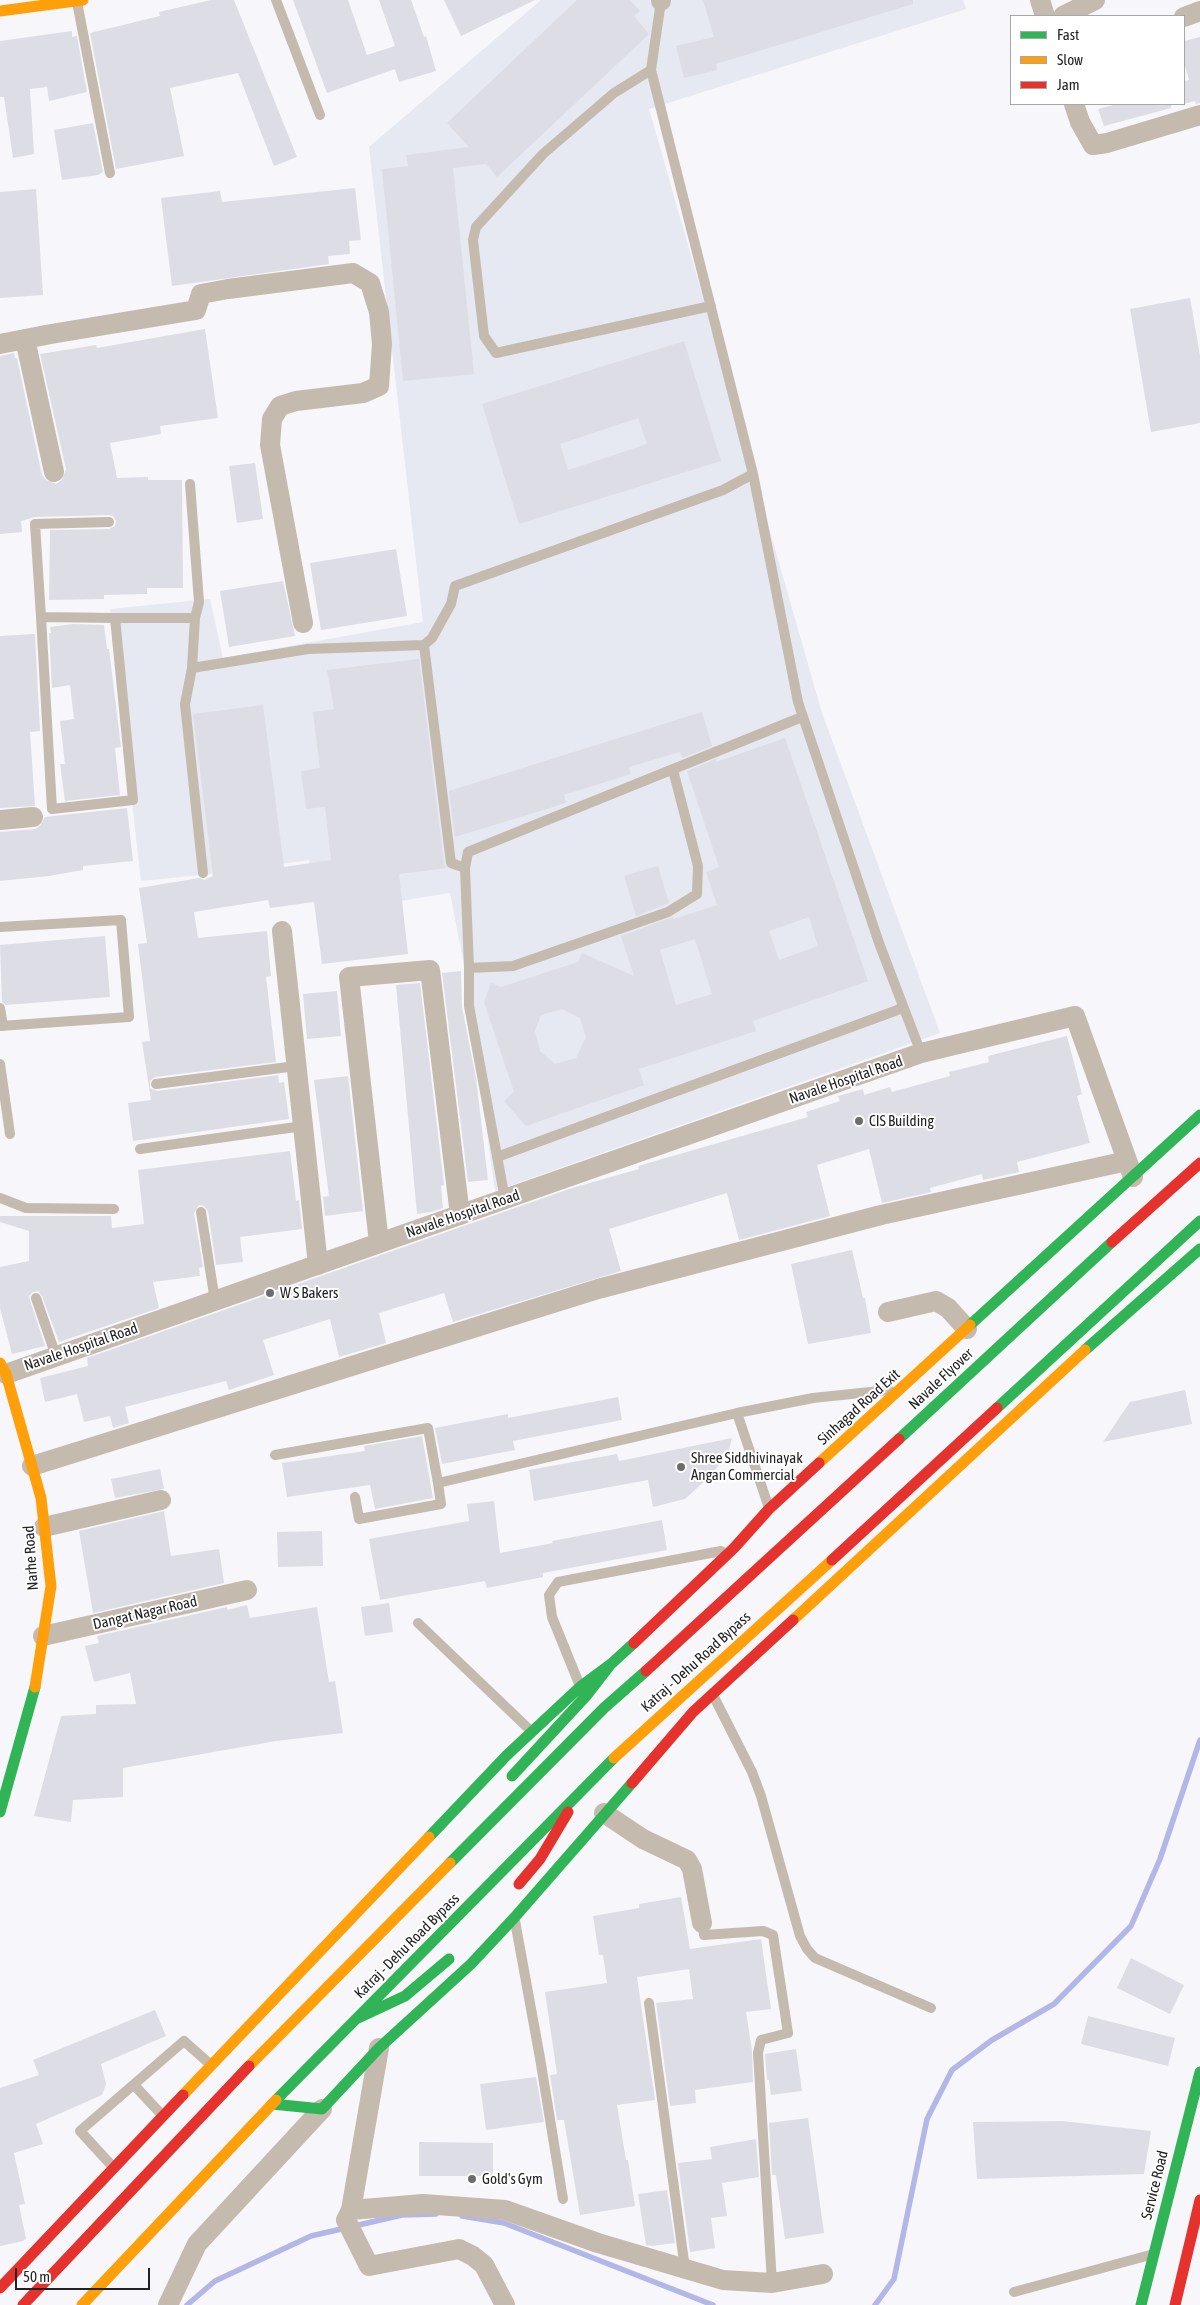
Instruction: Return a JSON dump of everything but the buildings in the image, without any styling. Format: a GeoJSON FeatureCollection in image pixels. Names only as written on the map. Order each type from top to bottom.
{"type":"FeatureCollection","features":[{"type":"Feature","properties":{"kind":"main road"},"geometry":{"type":"LineString","coordinates":[[0,11],[80,0]]}},
{"type":"Feature","properties":{"kind":"main road","name":"Sinhagad Road Exit"},"geometry":{"type":"LineString","coordinates":[[611,1664],[734,1548],[769,1509],[966,1329],[1130,1169],[1200,1115]]}},
{"type":"Feature","properties":{"kind":"main road","name":"Navale Flyover"},"geometry":{"type":"LineString","coordinates":[[704,1619],[1103,1250],[1200,1163]]}},
{"type":"Feature","properties":{"kind":"main road","name":"Katraj - Dehu Road Bypass"},"geometry":{"type":"LineString","coordinates":[[82,2305],[272,2104],[633,1739],[765,1621],[1200,1221]]}},
{"type":"Feature","properties":{"kind":"main road"},"geometry":{"type":"LineString","coordinates":[[272,2104],[322,2109],[379,2048],[471,1964],[502,1925],[514,1918],[693,1712],[1100,1336],[1200,1249]]}},
{"type":"Feature","properties":{"kind":"main road","name":"Narhe Road"},"geometry":{"type":"LineString","coordinates":[[0,1812],[35,1686],[51,1586],[41,1498],[2,1371]]}},
{"type":"Feature","properties":{"kind":"main road","name":"Katraj - Dehu Road Bypass"},"geometry":{"type":"LineString","coordinates":[[23,2305],[219,2096],[444,1869],[604,1708],[704,1619]]}},
{"type":"Feature","properties":{"kind":"main road"},"geometry":{"type":"LineString","coordinates":[[0,2288],[500,1762],[580,1688],[611,1664]]}},
{"type":"Feature","properties":{"kind":"main road"},"geometry":{"type":"LineString","coordinates":[[502,1787],[587,1695],[611,1664]]}},
{"type":"Feature","properties":{"kind":"main road"},"geometry":{"type":"LineString","coordinates":[[510,1895],[540,1859],[581,1792]]}},
{"type":"Feature","properties":{"kind":"main road"},"geometry":{"type":"LineString","coordinates":[[444,1869],[466,1831]]}},
{"type":"Feature","properties":{"kind":"main road"},"geometry":{"type":"LineString","coordinates":[[355,2020],[405,1996],[440,1969],[460,1949]]}},
{"type":"Feature","properties":{"kind":"main road","name":"Service Road"},"geometry":{"type":"LineString","coordinates":[[1141,2305],[1200,2072]]}},
{"type":"Feature","properties":{"kind":"main road"},"geometry":{"type":"LineString","coordinates":[[1175,2305],[1200,2200]]}},
{"type":"Feature","properties":{"kind":"street"},"geometry":{"type":"LineString","coordinates":[[1040,0],[1045,15]]}},
{"type":"Feature","properties":{"kind":"street"},"geometry":{"type":"LineString","coordinates":[[1065,15],[1095,0]]}},
{"type":"Feature","properties":{"kind":"street"},"geometry":{"type":"LineString","coordinates":[[1185,17],[1200,11]]}},
{"type":"Feature","properties":{"kind":"street"},"geometry":{"type":"LineString","coordinates":[[1074,105],[1080,122],[1093,145],[1107,143],[1200,115]]}},
{"type":"Feature","properties":{"kind":"street"},"geometry":{"type":"LineString","coordinates":[[0,344],[196,310],[201,294],[228,288],[353,273],[370,283],[379,312],[382,344],[379,386],[363,393],[280,406],[272,420],[270,445],[303,623]]}},
{"type":"Feature","properties":{"kind":"street"},"geometry":{"type":"LineString","coordinates":[[25,339],[54,472]]}},
{"type":"Feature","properties":{"kind":"street"},"geometry":{"type":"LineString","coordinates":[[0,820],[33,817]]}},
{"type":"Feature","properties":{"kind":"street"},"geometry":{"type":"LineString","coordinates":[[282,931],[318,1264]]}},
{"type":"Feature","properties":{"kind":"street"},"geometry":{"type":"LineString","coordinates":[[379,1243],[348,977],[430,970],[460,1215]]}},
{"type":"Feature","properties":{"kind":"street","name":"Navale Hospital Road"},"geometry":{"type":"LineString","coordinates":[[2,1371],[56,1356],[921,1053],[1075,1016],[1130,1169]]}},
{"type":"Feature","properties":{"kind":"street"},"geometry":{"type":"LineString","coordinates":[[32,1466],[598,1289],[881,1215],[1130,1169]]}},
{"type":"Feature","properties":{"kind":"street"},"geometry":{"type":"LineString","coordinates":[[888,1312],[936,1301],[948,1308],[966,1329]]}},
{"type":"Feature","properties":{"kind":"street"},"geometry":{"type":"LineString","coordinates":[[44,1527],[161,1500]]}},
{"type":"Feature","properties":{"kind":"street","name":"Dangat Nagar Road"},"geometry":{"type":"LineString","coordinates":[[43,1636],[247,1590]]}},
{"type":"Feature","properties":{"kind":"street"},"geometry":{"type":"LineString","coordinates":[[604,1813],[643,1839],[687,1860],[692,1869],[702,1923]]}},
{"type":"Feature","properties":{"kind":"street"},"geometry":{"type":"LineString","coordinates":[[379,2048],[348,2215],[369,2266],[459,2249],[473,2256],[484,2266],[504,2305]]}},
{"type":"Feature","properties":{"kind":"street"},"geometry":{"type":"LineString","coordinates":[[168,2305],[197,2244],[322,2109]]}},
{"type":"Feature","properties":{"kind":"street"},"geometry":{"type":"LineString","coordinates":[[348,2215],[423,2204],[505,2210],[598,2243],[723,2280],[772,2283],[823,2274]]}},
{"type":"Feature","properties":{"kind":"lane"},"geometry":{"type":"LineString","coordinates":[[80,0],[110,173]]}},
{"type":"Feature","properties":{"kind":"lane"},"geometry":{"type":"LineString","coordinates":[[276,0],[320,115]]}},
{"type":"Feature","properties":{"kind":"lane"},"geometry":{"type":"LineString","coordinates":[[662,0],[651,70],[753,474],[798,702],[879,943],[921,1053]]}},
{"type":"Feature","properties":{"kind":"lane"},"geometry":{"type":"LineString","coordinates":[[651,70],[614,93],[543,154],[476,227],[473,240],[484,336],[496,353],[711,306]]}},
{"type":"Feature","properties":{"kind":"lane"},"geometry":{"type":"LineString","coordinates":[[192,668],[308,649],[424,645],[432,638],[451,604],[455,586],[705,497],[753,474]]}},
{"type":"Feature","properties":{"kind":"lane"},"geometry":{"type":"LineString","coordinates":[[190,484],[199,602],[195,618],[192,668],[185,704],[203,874]]}},
{"type":"Feature","properties":{"kind":"lane"},"geometry":{"type":"LineString","coordinates":[[109,522],[35,524],[52,809],[132,800],[115,618]]}},
{"type":"Feature","properties":{"kind":"lane"},"geometry":{"type":"LineString","coordinates":[[41,617],[195,618]]}},
{"type":"Feature","properties":{"kind":"lane"},"geometry":{"type":"LineString","coordinates":[[424,645],[450,863],[465,868]]}},
{"type":"Feature","properties":{"kind":"lane"},"geometry":{"type":"LineString","coordinates":[[505,1199],[469,1006],[465,868],[468,852],[802,717]]}},
{"type":"Feature","properties":{"kind":"lane"},"geometry":{"type":"LineString","coordinates":[[469,968],[513,966],[668,912],[696,894],[698,866],[673,770]]}},
{"type":"Feature","properties":{"kind":"lane"},"geometry":{"type":"LineString","coordinates":[[0,927],[121,920],[129,1017],[1,1026],[0,1008]]}},
{"type":"Feature","properties":{"kind":"lane"},"geometry":{"type":"LineString","coordinates":[[497,1157],[904,1008]]}},
{"type":"Feature","properties":{"kind":"lane"},"geometry":{"type":"LineString","coordinates":[[0,1064],[10,1134]]}},
{"type":"Feature","properties":{"kind":"lane"},"geometry":{"type":"LineString","coordinates":[[156,1084],[296,1066]]}},
{"type":"Feature","properties":{"kind":"lane"},"geometry":{"type":"LineString","coordinates":[[140,1149],[303,1126]]}},
{"type":"Feature","properties":{"kind":"lane"},"geometry":{"type":"LineString","coordinates":[[0,1198],[26,1208],[114,1209]]}},
{"type":"Feature","properties":{"kind":"lane"},"geometry":{"type":"LineString","coordinates":[[200,1212],[215,1300]]}},
{"type":"Feature","properties":{"kind":"lane"},"geometry":{"type":"LineString","coordinates":[[36,1298],[56,1356]]}},
{"type":"Feature","properties":{"kind":"lane"},"geometry":{"type":"LineString","coordinates":[[438,1482],[737,1413],[812,1398],[900,1389]]}},
{"type":"Feature","properties":{"kind":"lane"},"geometry":{"type":"LineString","coordinates":[[737,1413],[769,1509]]}},
{"type":"Feature","properties":{"kind":"lane"},"geometry":{"type":"LineString","coordinates":[[275,1455],[428,1428],[441,1504],[358,1519],[355,1497]]}},
{"type":"Feature","properties":{"kind":"lane"},"geometry":{"type":"LineString","coordinates":[[580,1688],[552,1617],[549,1595],[558,1582],[734,1548]]}},
{"type":"Feature","properties":{"kind":"lane"},"geometry":{"type":"LineString","coordinates":[[418,1623],[532,1732]]}},
{"type":"Feature","properties":{"kind":"lane"},"geometry":{"type":"LineString","coordinates":[[712,1694],[739,1744],[758,1788],[800,1936],[807,1949],[815,1958],[931,2008]]}},
{"type":"Feature","properties":{"kind":"lane"},"geometry":{"type":"LineString","coordinates":[[514,1918],[539,2049],[563,2199]]}},
{"type":"Feature","properties":{"kind":"lane"},"geometry":{"type":"LineString","coordinates":[[702,1923],[704,1935],[763,1931],[773,1935],[788,2033],[760,2040],[758,2053],[772,2283]]}},
{"type":"Feature","properties":{"kind":"lane"},"geometry":{"type":"LineString","coordinates":[[649,2002],[685,2269]]}},
{"type":"Feature","properties":{"kind":"lane"},"geometry":{"type":"LineString","coordinates":[[114,2168],[80,2131],[184,2041],[211,2065]]}},
{"type":"Feature","properties":{"kind":"lane"},"geometry":{"type":"LineString","coordinates":[[134,2085],[163,2116]]}},
{"type":"Feature","properties":{"kind":"lane"},"geometry":{"type":"LineString","coordinates":[[1014,2292],[1153,2254]]}},
{"type":"Feature","properties":{"kind":"shaded area"},"geometry":{"type":"Polygon","coordinates":[[[541,0],[963,0],[966,9],[649,109],[822,713],[940,1033],[495,1191],[464,964],[450,893],[318,914],[309,860],[211,874],[141,881],[110,609],[210,599],[223,658],[423,622],[369,147],[541,0]]]}},
{"type":"Feature","properties":{"kind":"waterway"},"geometry":{"type":"LineString","coordinates":[[875,2305],[894,2279],[927,2119],[952,2070],[992,2040],[1054,2004],[1131,1926],[1160,1859],[1200,1740]]}},
{"type":"Feature","properties":{"kind":"waterway"},"geometry":{"type":"LineString","coordinates":[[187,2305],[215,2281],[311,2236],[402,2215],[436,2214]]}},
{"type":"Feature","properties":{"kind":"waterway"},"geometry":{"type":"LineString","coordinates":[[462,2216],[504,2223],[713,2305]]}},
{"type":"Feature","properties":{"kind":"traffic: fast"},"geometry":{"type":"LineString","coordinates":[[970,1325],[1200,1115]]}},
{"type":"Feature","properties":{"kind":"traffic: fast"},"geometry":{"type":"LineString","coordinates":[[997,1408],[1200,1221]]}},
{"type":"Feature","properties":{"kind":"traffic: fast"},"geometry":{"type":"LineString","coordinates":[[899,1439],[1112,1242]]}},
{"type":"Feature","properties":{"kind":"traffic: fast"},"geometry":{"type":"LineString","coordinates":[[1085,1350],[1200,1249]]}},
{"type":"Feature","properties":{"kind":"traffic: fast"},"geometry":{"type":"LineString","coordinates":[[429,1837],[507,1755],[580,1687],[611,1664],[634,1643]]}},
{"type":"Feature","properties":{"kind":"traffic: fast"},"geometry":{"type":"LineString","coordinates":[[512,1776],[587,1695],[611,1664]]}},
{"type":"Feature","properties":{"kind":"traffic: fast"},"geometry":{"type":"LineString","coordinates":[[450,1863],[604,1708],[646,1671]]}},
{"type":"Feature","properties":{"kind":"traffic: fast"},"geometry":{"type":"LineString","coordinates":[[0,1812],[35,1687]]}},
{"type":"Feature","properties":{"kind":"traffic: fast"},"geometry":{"type":"LineString","coordinates":[[276,2100],[614,1758]]}},
{"type":"Feature","properties":{"kind":"traffic: fast"},"geometry":{"type":"LineString","coordinates":[[272,2104],[322,2109],[379,2048],[471,1964],[514,1918],[632,1783]]}},
{"type":"Feature","properties":{"kind":"traffic: fast"},"geometry":{"type":"LineString","coordinates":[[358,2018],[405,1996],[449,1959]]}},
{"type":"Feature","properties":{"kind":"traffic: fast"},"geometry":{"type":"LineString","coordinates":[[1141,2305],[1200,2072]]}},
{"type":"Feature","properties":{"kind":"traffic: slow"},"geometry":{"type":"LineString","coordinates":[[0,11],[83,0]]}},
{"type":"Feature","properties":{"kind":"traffic: slow"},"geometry":{"type":"LineString","coordinates":[[819,1463],[970,1325]]}},
{"type":"Feature","properties":{"kind":"traffic: slow"},"geometry":{"type":"LineString","coordinates":[[793,1620],[1085,1350]]}},
{"type":"Feature","properties":{"kind":"traffic: slow"},"geometry":{"type":"LineString","coordinates":[[0,1363],[6,1374],[41,1498],[51,1586],[35,1687]]}},
{"type":"Feature","properties":{"kind":"traffic: slow"},"geometry":{"type":"LineString","coordinates":[[614,1758],[832,1560]]}},
{"type":"Feature","properties":{"kind":"traffic: slow"},"geometry":{"type":"LineString","coordinates":[[183,2095],[429,1837]]}},
{"type":"Feature","properties":{"kind":"traffic: slow"},"geometry":{"type":"LineString","coordinates":[[249,2066],[450,1863]]}},
{"type":"Feature","properties":{"kind":"traffic: slow"},"geometry":{"type":"LineString","coordinates":[[82,2305],[276,2100]]}},
{"type":"Feature","properties":{"kind":"traffic: jam"},"geometry":{"type":"LineString","coordinates":[[1112,1242],[1200,1163]]}},
{"type":"Feature","properties":{"kind":"traffic: jam"},"geometry":{"type":"LineString","coordinates":[[832,1560],[997,1408]]}},
{"type":"Feature","properties":{"kind":"traffic: jam"},"geometry":{"type":"LineString","coordinates":[[646,1671],[899,1439]]}},
{"type":"Feature","properties":{"kind":"traffic: jam"},"geometry":{"type":"LineString","coordinates":[[634,1643],[734,1548],[769,1509],[819,1463]]}},
{"type":"Feature","properties":{"kind":"traffic: jam"},"geometry":{"type":"LineString","coordinates":[[632,1783],[693,1712],[793,1620]]}},
{"type":"Feature","properties":{"kind":"traffic: jam"},"geometry":{"type":"LineString","coordinates":[[519,1884],[540,1859],[568,1812]]}},
{"type":"Feature","properties":{"kind":"traffic: jam"},"geometry":{"type":"LineString","coordinates":[[23,2305],[249,2066]]}},
{"type":"Feature","properties":{"kind":"traffic: jam"},"geometry":{"type":"LineString","coordinates":[[0,2288],[183,2095]]}},
{"type":"Feature","properties":{"kind":"traffic: jam"},"geometry":{"type":"LineString","coordinates":[[1175,2305],[1200,2200]]}},
{"type":"Feature","properties":{"kind":"place","name":"CIS Building"},"geometry":{"type":"Point","coordinates":[859,1121]}},
{"type":"Feature","properties":{"kind":"place","name":"W S Bakers"},"geometry":{"type":"Point","coordinates":[270,1293]}},
{"type":"Feature","properties":{"kind":"place","name":"Shree Siddhivinayak Angan Commercial"},"geometry":{"type":"Point","coordinates":[681,1467]}},
{"type":"Feature","properties":{"kind":"place","name":"Gold's Gym"},"geometry":{"type":"Point","coordinates":[472,2179]}}]}
